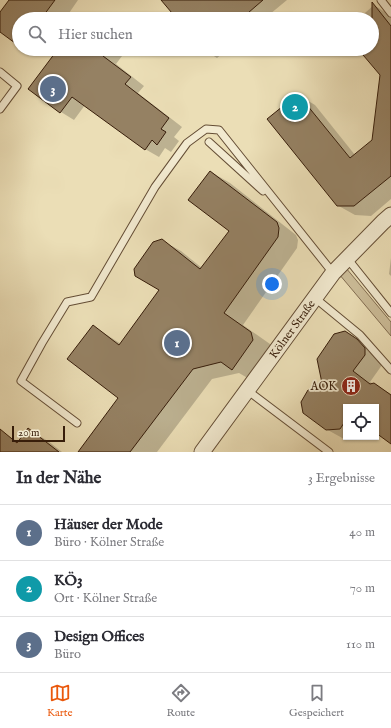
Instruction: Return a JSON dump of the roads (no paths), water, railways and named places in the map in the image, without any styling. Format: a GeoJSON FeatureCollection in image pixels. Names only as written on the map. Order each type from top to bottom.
{"type":"FeatureCollection","features":[{"type":"Feature","properties":{"kind":"street","name":"Kölner Straße"},"geometry":{"type":"LineString","coordinates":[[202,452],[333,273],[391,215]]}},
{"type":"Feature","properties":{"kind":"lane"},"geometry":{"type":"LineString","coordinates":[[381,0],[391,13]]}},
{"type":"Feature","properties":{"kind":"lane"},"geometry":{"type":"LineString","coordinates":[[0,72],[17,86],[0,110]]}},
{"type":"Feature","properties":{"kind":"lane"},"geometry":{"type":"LineString","coordinates":[[77,423],[21,381],[67,302],[91,296],[155,187],[187,143],[206,129],[219,130],[333,273]]}},
{"type":"Feature","properties":{"kind":"lane"},"geometry":{"type":"LineString","coordinates":[[209,142],[279,206]]}},
{"type":"Feature","properties":{"kind":"lane"},"geometry":{"type":"LineString","coordinates":[[347,258],[391,313]]}},
{"type":"Feature","properties":{"kind":"lane"},"geometry":{"type":"LineString","coordinates":[[315,298],[360,335],[391,370]]}},
{"type":"Feature","properties":{"kind":"lane"},"geometry":{"type":"LineString","coordinates":[[247,390],[329,452]]}},
{"type":"Feature","properties":{"kind":"place","name":"Design Offices"},"geometry":{"type":"Point","coordinates":[53,89]}},
{"type":"Feature","properties":{"kind":"place","name":"KÖ3"},"geometry":{"type":"Point","coordinates":[295,107]}},
{"type":"Feature","properties":{"kind":"place","name":"Häuser der Mode"},"geometry":{"type":"Point","coordinates":[177,343]}},
{"type":"Feature","properties":{"kind":"place","name":"AOK"},"geometry":{"type":"Point","coordinates":[351,386]}}]}
